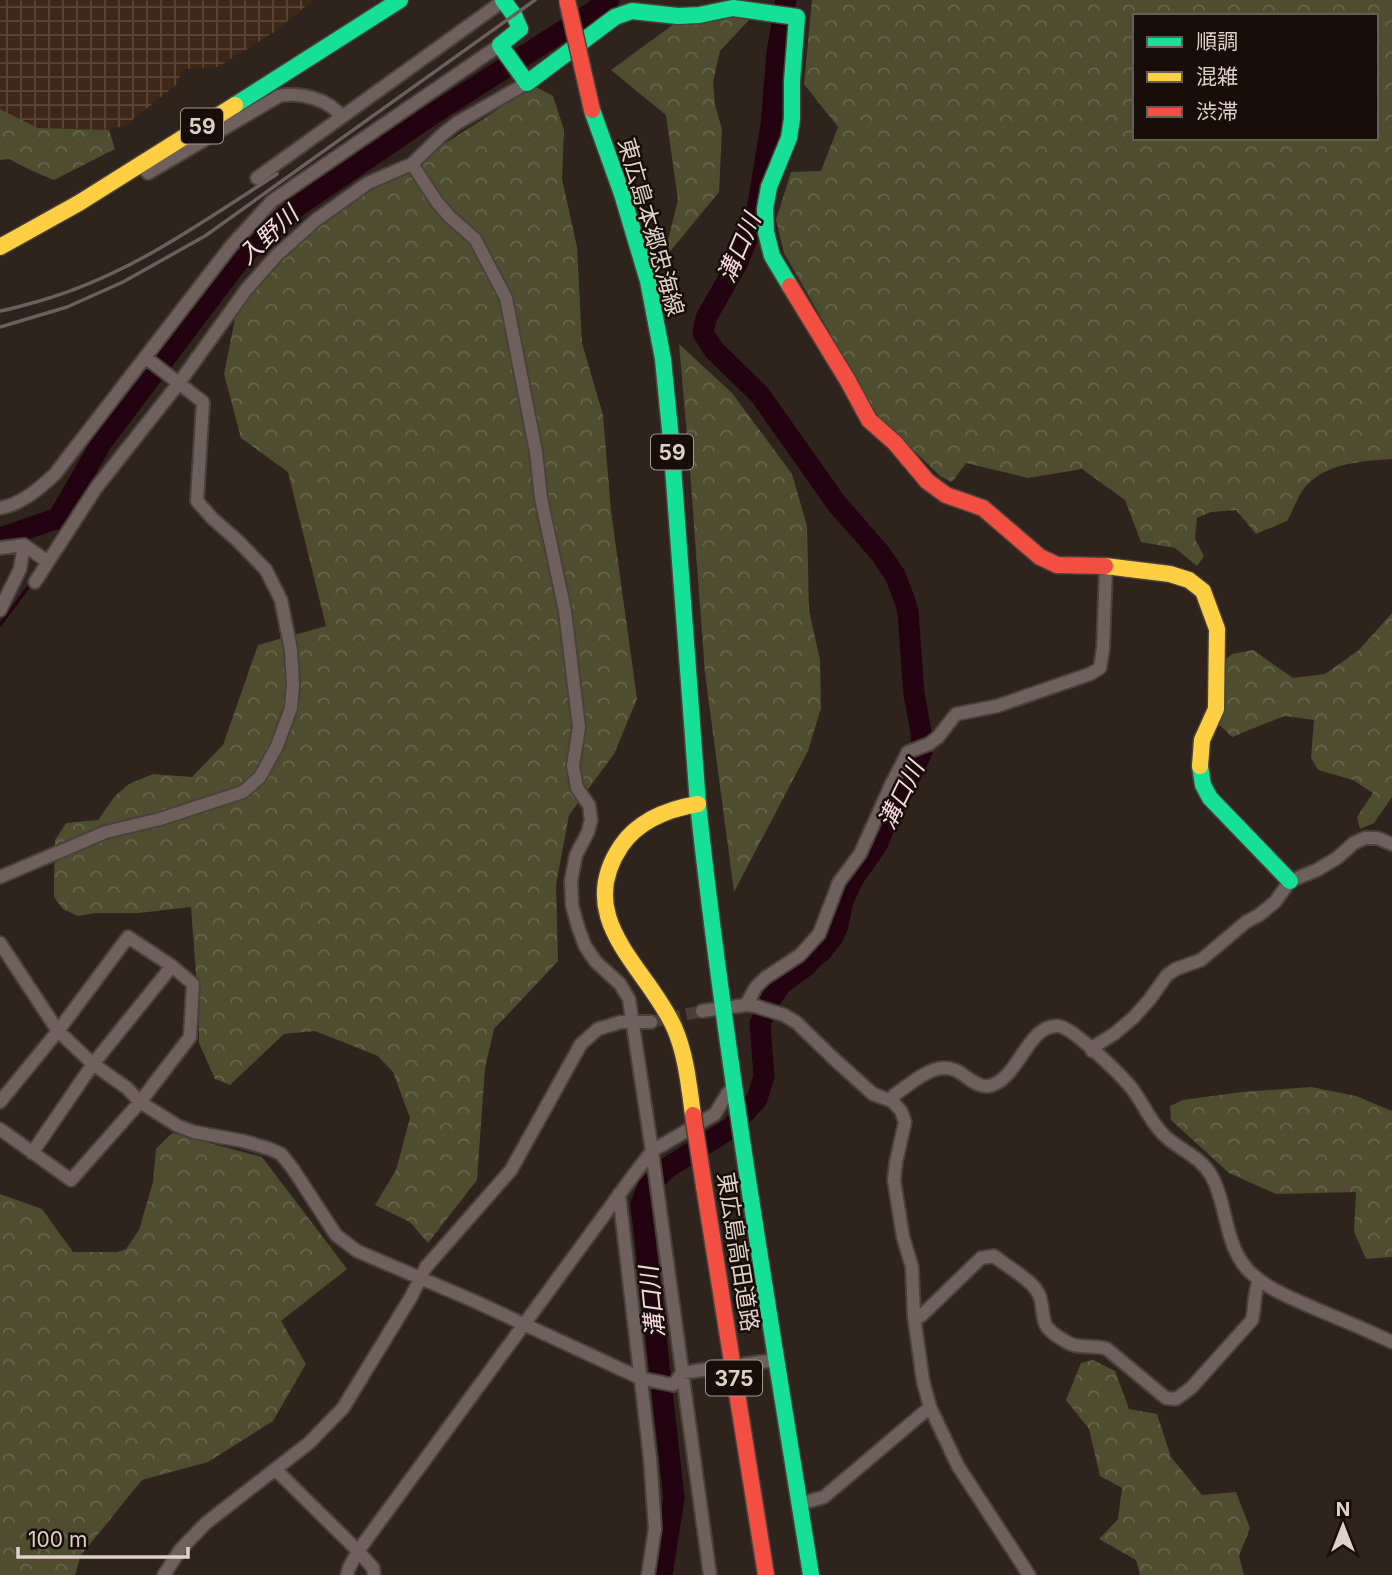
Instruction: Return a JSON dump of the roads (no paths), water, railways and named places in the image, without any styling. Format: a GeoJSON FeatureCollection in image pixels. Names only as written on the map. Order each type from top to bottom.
{"type":"FeatureCollection","features":[{"type":"Feature","properties":{"kind":"main road","name":"59"},"geometry":{"type":"LineString","coordinates":[[0,247],[79,203],[400,0]]}},
{"type":"Feature","properties":{"kind":"main road"},"geometry":{"type":"LineString","coordinates":[[503,0],[520,29],[503,48],[525,80],[615,17],[632,10],[678,16],[733,8],[797,17],[789,138],[769,187],[765,209],[766,232],[772,256],[783,277],[848,381],[869,420],[895,443],[927,481],[946,495],[983,508],[1040,556],[1057,565],[1106,566],[1170,575],[1189,580],[1203,592],[1217,629],[1216,709],[1202,740],[1200,765],[1203,785],[1210,798],[1290,881]]}},
{"type":"Feature","properties":{"kind":"main road","name":"東広島本郷忠海線"},"geometry":{"type":"LineString","coordinates":[[567,0],[592,110],[622,194],[648,281],[663,359],[707,888],[741,1139],[811,1575]]}},
{"type":"Feature","properties":{"kind":"main road","name":"東広島高田道路"},"geometry":{"type":"LineString","coordinates":[[698,804],[664,813],[627,838],[612,862],[604,893],[608,922],[613,933],[664,1007],[680,1043],[694,1115],[765,1573]]}},
{"type":"Feature","properties":{"kind":"street"},"geometry":{"type":"LineString","coordinates":[[257,178],[503,0]]}},
{"type":"Feature","properties":{"kind":"street"},"geometry":{"type":"LineString","coordinates":[[0,508],[24,498],[55,474],[231,246],[272,201],[503,48]]}},
{"type":"Feature","properties":{"kind":"street"},"geometry":{"type":"LineString","coordinates":[[35,582],[96,488],[246,290],[276,256],[316,220],[368,183],[412,163],[457,123],[525,80]]}},
{"type":"Feature","properties":{"kind":"street"},"geometry":{"type":"LineString","coordinates":[[141,164],[148,173],[279,96],[288,94],[316,99],[337,110],[342,117]]}},
{"type":"Feature","properties":{"kind":"street"},"geometry":{"type":"LineString","coordinates":[[412,163],[437,202],[475,239],[506,298],[536,452],[541,498],[565,611],[579,727],[573,766],[577,788],[589,805],[591,820],[589,832],[576,855],[573,868],[572,905],[585,946],[596,962],[620,984],[629,999],[710,1575]]}},
{"type":"Feature","properties":{"kind":"street"},"geometry":{"type":"LineString","coordinates":[[0,877],[106,832],[160,819],[243,792],[261,777],[277,747],[291,708],[291,650],[281,600],[266,570],[197,501],[203,401],[145,357]]}},
{"type":"Feature","properties":{"kind":"street"},"geometry":{"type":"LineString","coordinates":[[0,548],[29,548],[47,560]]}},
{"type":"Feature","properties":{"kind":"street"},"geometry":{"type":"LineString","coordinates":[[0,610],[29,548]]}},
{"type":"Feature","properties":{"kind":"street"},"geometry":{"type":"LineString","coordinates":[[750,1005],[756,987],[800,955],[819,934],[839,882],[860,854],[908,752],[929,744],[957,714],[997,706],[1090,674],[1100,668],[1106,566]]}},
{"type":"Feature","properties":{"kind":"street"},"geometry":{"type":"LineString","coordinates":[[1092,1051],[1093,1047],[1133,1018],[1167,975],[1201,960],[1246,922],[1275,902],[1290,881],[1317,870],[1365,838],[1377,838],[1392,844]]}},
{"type":"Feature","properties":{"kind":"street"},"geometry":{"type":"LineString","coordinates":[[0,1102],[58,1031],[128,937],[172,966],[192,984],[190,1037],[140,1102],[71,1180],[0,1129]]}},
{"type":"Feature","properties":{"kind":"street"},"geometry":{"type":"LineString","coordinates":[[0,943],[58,1031],[93,1064],[127,1088],[140,1102],[177,1126],[243,1141],[281,1154],[336,1235],[357,1251],[640,1378],[673,1385],[682,1373],[722,1367]]}},
{"type":"Feature","properties":{"kind":"street"},"geometry":{"type":"LineString","coordinates":[[32,1153],[93,1064],[172,966]]}},
{"type":"Feature","properties":{"kind":"street"},"geometry":{"type":"LineString","coordinates":[[702,1011],[750,1005],[774,1011],[796,1022],[873,1094],[892,1101],[901,1111],[905,1122],[894,1180],[903,1237],[912,1267],[914,1316],[923,1381],[930,1407],[958,1466],[1029,1575]]}},
{"type":"Feature","properties":{"kind":"street"},"geometry":{"type":"LineString","coordinates":[[164,1575],[180,1550],[206,1523],[309,1443],[343,1408],[411,1297],[426,1267],[511,1170],[582,1045],[598,1029],[621,1022],[651,1022]]}},
{"type":"Feature","properties":{"kind":"street"},"geometry":{"type":"LineString","coordinates":[[892,1101],[894,1095],[934,1069],[955,1070],[980,1085],[996,1084],[1007,1076],[1047,1027],[1065,1027],[1086,1043],[1134,1091],[1152,1123],[1166,1138],[1205,1165],[1213,1179],[1233,1244],[1248,1271],[1259,1281],[1289,1297],[1392,1342]]}},
{"type":"Feature","properties":{"kind":"street"},"geometry":{"type":"LineString","coordinates":[[347,1575],[358,1551],[652,1151],[715,1114],[734,1087]]}},
{"type":"Feature","properties":{"kind":"street"},"geometry":{"type":"LineString","coordinates":[[619,1194],[650,1458],[655,1528],[648,1575]]}},
{"type":"Feature","properties":{"kind":"street"},"geometry":{"type":"LineString","coordinates":[[914,1316],[920,1316],[981,1258],[994,1256],[1034,1286],[1041,1298],[1044,1322],[1066,1343],[1077,1347],[1100,1346],[1107,1349],[1166,1398],[1175,1399],[1191,1388],[1252,1320],[1259,1281]]}},
{"type":"Feature","properties":{"kind":"street"},"geometry":{"type":"LineString","coordinates":[[745,1364],[777,1360]]}},
{"type":"Feature","properties":{"kind":"street"},"geometry":{"type":"LineString","coordinates":[[799,1504],[824,1497],[930,1407]]}},
{"type":"Feature","properties":{"kind":"street"},"geometry":{"type":"LineString","coordinates":[[275,1469],[358,1551],[373,1568],[374,1575]]}},
{"type":"Feature","properties":{"kind":"waterway","name":"入野川"},"geometry":{"type":"LineString","coordinates":[[0,538],[58,518],[102,442],[244,254],[296,207],[609,0]]}},
{"type":"Feature","properties":{"kind":"waterway","name":"溝口川"},"geometry":{"type":"LineString","coordinates":[[662,1575],[674,1498],[641,1204],[648,1187],[667,1168],[731,1128],[757,1099],[764,1076],[760,1024],[771,999],[781,984],[806,966],[833,937],[843,901],[853,879],[877,845],[893,807],[922,752],[914,694],[908,612],[895,575],[880,553],[837,504],[760,395],[714,350],[703,333],[706,318],[738,262],[757,210],[771,125],[777,52],[786,0]]}},
{"type":"Feature","properties":{"kind":"waterway"},"geometry":{"type":"LineString","coordinates":[[56,539],[60,531],[58,518]]}},
{"type":"Feature","properties":{"kind":"waterway"},"geometry":{"type":"LineString","coordinates":[[0,625],[32,582]]}},
{"type":"Feature","properties":{"kind":"tunnel"},"geometry":{"type":"LineString","coordinates":[[651,1022],[702,1011]]}},
{"type":"Feature","properties":{"kind":"railway"},"geometry":{"type":"LineString","coordinates":[[0,327],[67,307],[123,282],[205,236],[535,0]]}},
{"type":"Feature","properties":{"kind":"railway"},"geometry":{"type":"LineString","coordinates":[[0,311],[69,291],[132,264],[277,174]]}}]}
